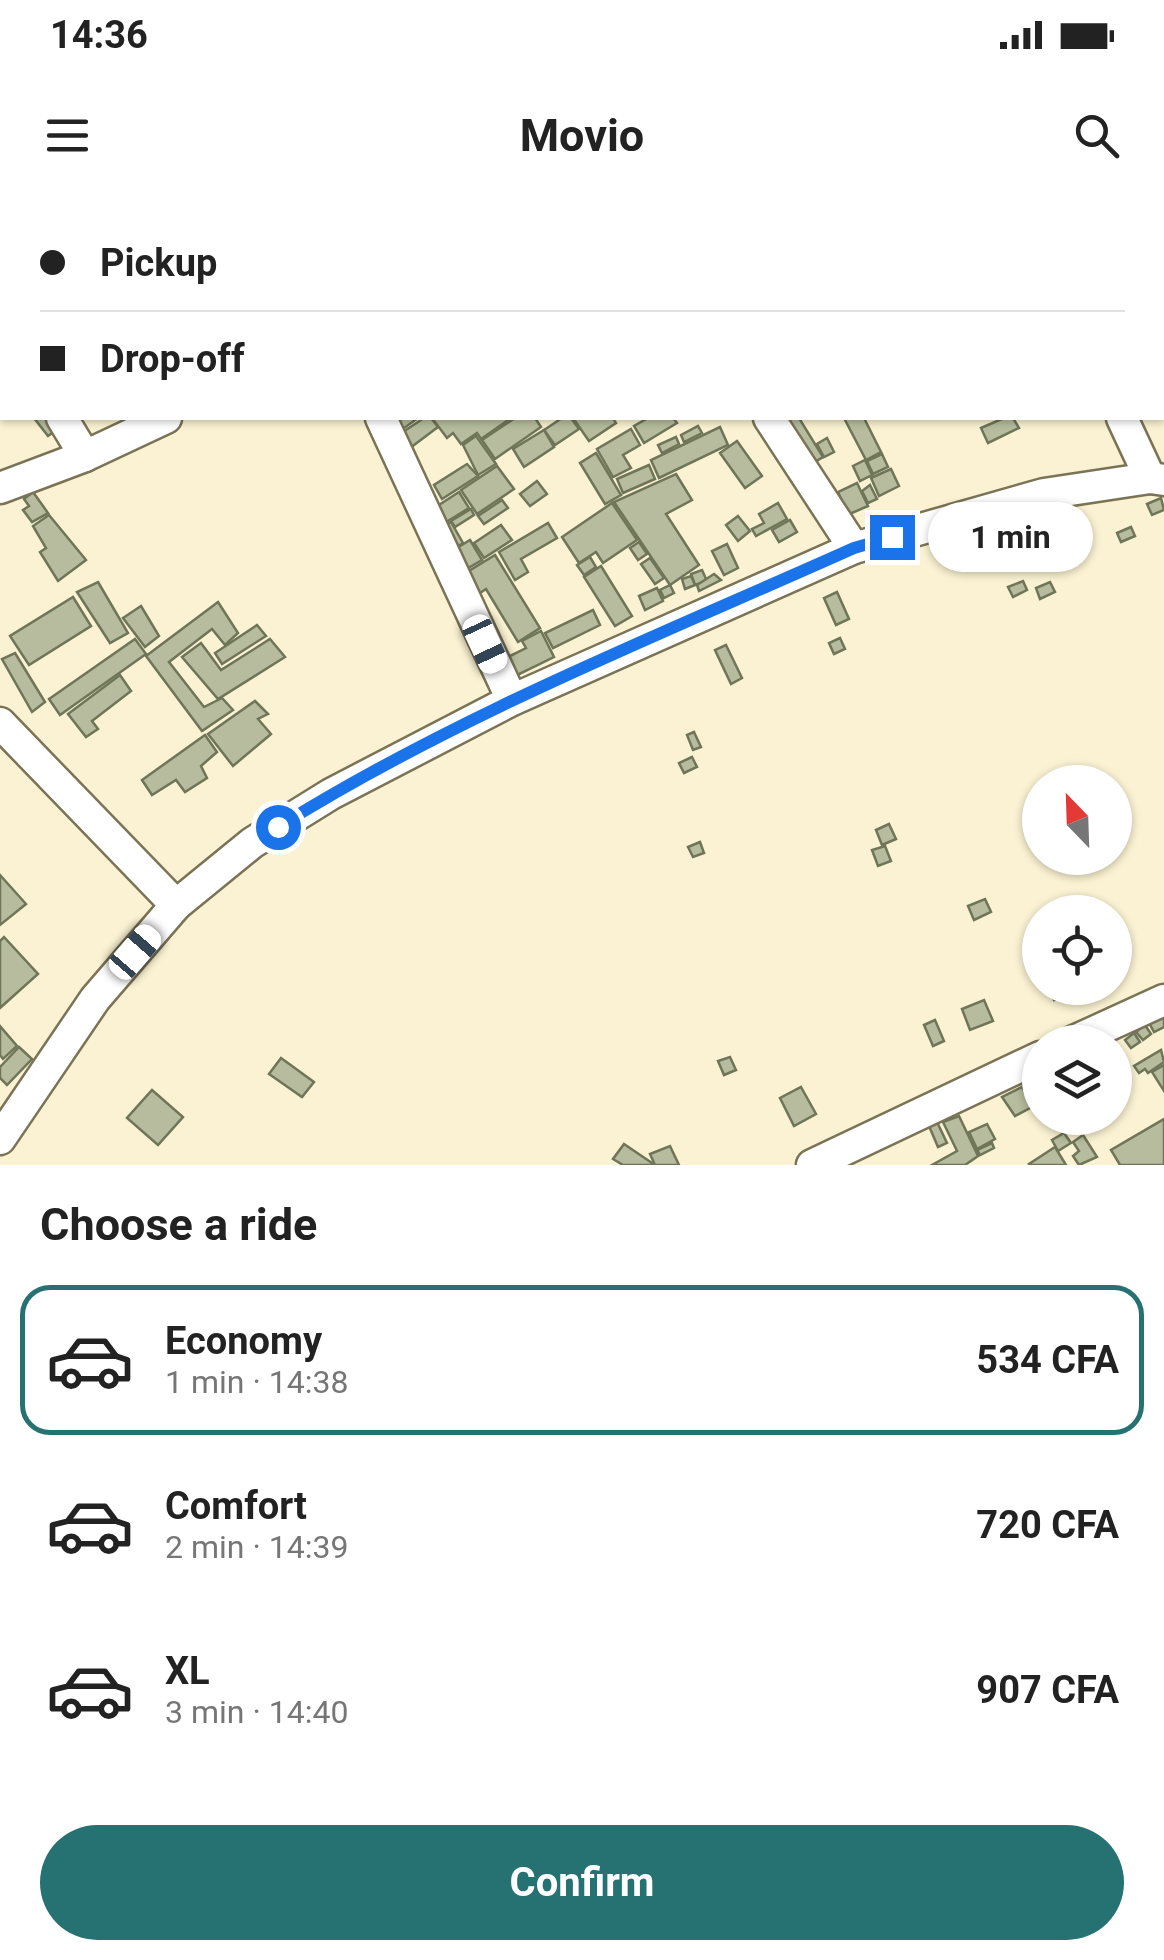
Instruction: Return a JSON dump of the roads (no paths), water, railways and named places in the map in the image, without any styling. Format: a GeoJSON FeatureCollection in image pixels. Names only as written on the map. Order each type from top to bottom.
{"type":"FeatureCollection","features":[{"type":"Feature","properties":{"kind":"street"},"geometry":{"type":"LineString","coordinates":[[63,420],[85,456]]}},
{"type":"Feature","properties":{"kind":"street"},"geometry":{"type":"LineString","coordinates":[[0,488],[85,456],[162,420]]}},
{"type":"Feature","properties":{"kind":"street"},"geometry":{"type":"LineString","coordinates":[[381,420],[512,700]]}},
{"type":"Feature","properties":{"kind":"street"},"geometry":{"type":"LineString","coordinates":[[770,420],[854,548]]}},
{"type":"Feature","properties":{"kind":"street"},"geometry":{"type":"LineString","coordinates":[[0,1139],[94,999],[176,905],[252,843],[331,794],[512,700],[854,548],[1044,494],[1157,479],[1123,420]]}},
{"type":"Feature","properties":{"kind":"street"},"geometry":{"type":"LineString","coordinates":[[0,724],[176,905]]}},
{"type":"Feature","properties":{"kind":"street"},"geometry":{"type":"LineString","coordinates":[[1109,1025],[1164,1000]]}},
{"type":"Feature","properties":{"kind":"street"},"geometry":{"type":"LineString","coordinates":[[812,1165],[1022,1066]]}}]}
